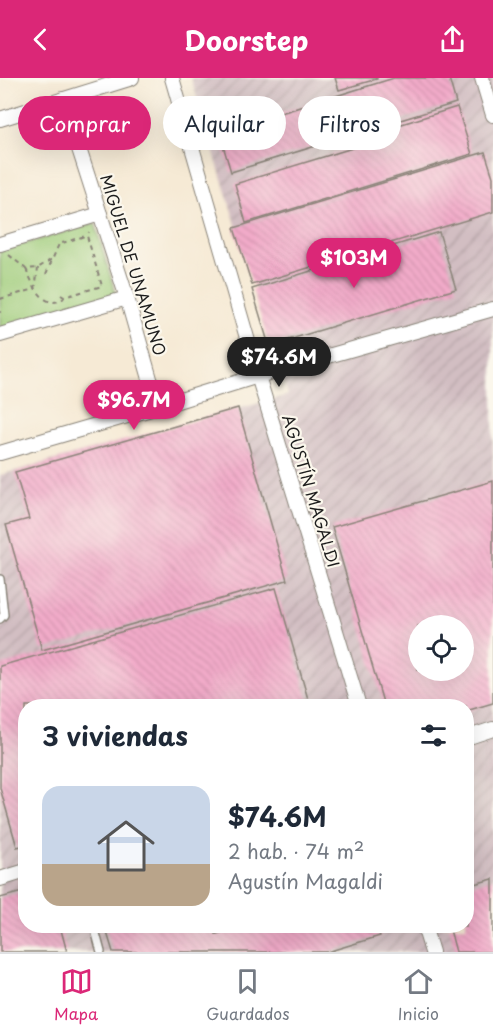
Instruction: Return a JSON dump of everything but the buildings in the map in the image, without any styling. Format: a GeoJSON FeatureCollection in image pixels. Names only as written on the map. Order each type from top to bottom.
{"type":"FeatureCollection","features":[{"type":"Feature","properties":{"kind":"street"},"geometry":{"type":"LineString","coordinates":[[73,96],[132,78]]}},
{"type":"Feature","properties":{"kind":"street","name":"AGUSTÍN MAGALDI"},"geometry":{"type":"LineString","coordinates":[[172,78],[258,376],[357,699]]}},
{"type":"Feature","properties":{"kind":"street"},"geometry":{"type":"LineString","coordinates":[[482,78],[493,115]]}},
{"type":"Feature","properties":{"kind":"street"},"geometry":{"type":"LineString","coordinates":[[0,119],[18,113]]}},
{"type":"Feature","properties":{"kind":"street","name":"MIGUEL DE UNAMUNO"},"geometry":{"type":"LineString","coordinates":[[79,150],[127,298],[158,407]]}},
{"type":"Feature","properties":{"kind":"street"},"geometry":{"type":"LineString","coordinates":[[2,247],[100,214]]}},
{"type":"Feature","properties":{"kind":"street"},"geometry":{"type":"LineString","coordinates":[[0,335],[127,298]]}},
{"type":"Feature","properties":{"kind":"street"},"geometry":{"type":"LineString","coordinates":[[0,453],[493,309]]}},
{"type":"Feature","properties":{"kind":"street"},"geometry":{"type":"LineString","coordinates":[[474,735],[493,729]]}},
{"type":"Feature","properties":{"kind":"street"},"geometry":{"type":"LineString","coordinates":[[0,879],[18,873]]}},
{"type":"Feature","properties":{"kind":"street"},"geometry":{"type":"LineString","coordinates":[[426,933],[432,952]]}},
{"type":"Feature","properties":{"kind":"lane"},"geometry":{"type":"LineString","coordinates":[[0,579],[4,607],[4,615],[0,619]]}},
{"type":"Feature","properties":{"kind":"lane"},"geometry":{"type":"LineString","coordinates":[[96,933],[101,952]]}},
{"type":"Feature","properties":{"kind":"path"},"geometry":{"type":"LineString","coordinates":[[46,274],[59,244],[87,236],[100,214]]}},
{"type":"Feature","properties":{"kind":"path"},"geometry":{"type":"LineString","coordinates":[[2,247],[26,269],[40,296],[55,302],[61,301],[63,296],[102,286],[87,236]]}},
{"type":"Feature","properties":{"kind":"path"},"geometry":{"type":"LineString","coordinates":[[26,269],[38,268],[52,259]]}},
{"type":"Feature","properties":{"kind":"path"},"geometry":{"type":"LineString","coordinates":[[35,289],[38,268]]}},
{"type":"Feature","properties":{"kind":"path"},"geometry":{"type":"LineString","coordinates":[[0,299],[35,289]]}},
{"type":"Feature","properties":{"kind":"shaded area"},"geometry":{"type":"Polygon","coordinates":[[[191,78],[493,78],[493,952],[0,952],[0,475],[288,395],[213,150],[286,150],[286,96],[197,96],[191,78]]]}},
{"type":"Feature","properties":{"kind":"green space"},"geometry":{"type":"Polygon","coordinates":[[[95,223],[116,295],[0,329],[0,251],[95,223]]]}}]}
